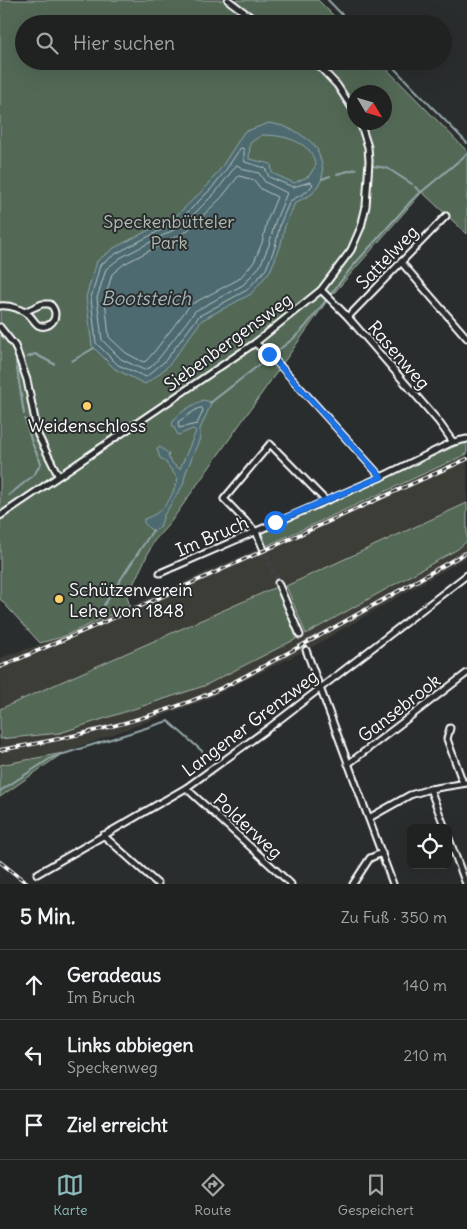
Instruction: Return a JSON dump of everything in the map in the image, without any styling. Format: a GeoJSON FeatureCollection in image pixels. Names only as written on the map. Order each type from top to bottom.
{"type":"FeatureCollection","features":[{"type":"Feature","properties":{"kind":"street"},"geometry":{"type":"LineString","coordinates":[[228,0],[248,15]]}},
{"type":"Feature","properties":{"kind":"street"},"geometry":{"type":"LineString","coordinates":[[323,70],[338,85],[347,100]]}},
{"type":"Feature","properties":{"kind":"street","name":"Siebenbergensweg"},"geometry":{"type":"LineString","coordinates":[[0,516],[255,343],[321,290],[351,250],[366,206],[369,162],[368,147],[363,130]]}},
{"type":"Feature","properties":{"kind":"street","name":"Sattelweg"},"geometry":{"type":"LineString","coordinates":[[348,317],[446,216]]}},
{"type":"Feature","properties":{"kind":"street"},"geometry":{"type":"LineString","coordinates":[[401,262],[467,338]]}},
{"type":"Feature","properties":{"kind":"street","name":"Rasenweg"},"geometry":{"type":"LineString","coordinates":[[321,290],[348,317],[438,421],[453,442]]}},
{"type":"Feature","properties":{"kind":"street"},"geometry":{"type":"LineString","coordinates":[[0,306],[7,305],[24,312],[41,326],[50,324],[55,314],[50,304],[42,304],[24,312]]}},
{"type":"Feature","properties":{"kind":"street"},"geometry":{"type":"LineString","coordinates":[[0,328],[14,346],[21,362],[27,380],[38,435],[58,475]]}},
{"type":"Feature","properties":{"kind":"street"},"geometry":{"type":"LineString","coordinates":[[255,343],[274,358],[381,477]]}},
{"type":"Feature","properties":{"kind":"street","name":"Im Bruch"},"geometry":{"type":"LineString","coordinates":[[160,573],[381,477],[453,442],[467,439]]}},
{"type":"Feature","properties":{"kind":"street"},"geometry":{"type":"LineString","coordinates":[[263,548],[256,532],[224,499],[270,444],[326,500]]}},
{"type":"Feature","properties":{"kind":"street"},"geometry":{"type":"LineString","coordinates":[[466,575],[467,584]]}},
{"type":"Feature","properties":{"kind":"street","name":"Langener Grenzweg"},"geometry":{"type":"LineString","coordinates":[[37,874],[186,788],[251,741],[466,575]]}},
{"type":"Feature","properties":{"kind":"street"},"geometry":{"type":"LineString","coordinates":[[278,583],[300,635]]}},
{"type":"Feature","properties":{"kind":"street"},"geometry":{"type":"LineString","coordinates":[[306,650],[357,790],[394,884]]}},
{"type":"Feature","properties":{"kind":"street","name":"Gansebrook"},"geometry":{"type":"LineString","coordinates":[[348,764],[467,672]]}},
{"type":"Feature","properties":{"kind":"street"},"geometry":{"type":"LineString","coordinates":[[369,818],[410,795],[430,789],[465,783],[447,739],[450,728]]}},
{"type":"Feature","properties":{"kind":"street","name":"Polderweg"},"geometry":{"type":"LineString","coordinates":[[186,788],[290,884]]}},
{"type":"Feature","properties":{"kind":"street"},"geometry":{"type":"LineString","coordinates":[[430,789],[443,824]]}},
{"type":"Feature","properties":{"kind":"street"},"geometry":{"type":"LineString","coordinates":[[103,835],[158,884]]}},
{"type":"Feature","properties":{"kind":"street"},"geometry":{"type":"LineString","coordinates":[[452,847],[466,884]]}},
{"type":"Feature","properties":{"kind":"street"},"geometry":{"type":"LineString","coordinates":[[353,884],[370,858],[382,853]]}},
{"type":"Feature","properties":{"kind":"shaded area"},"geometry":{"type":"Polygon","coordinates":[[[467,454],[467,557],[312,647],[205,700],[63,753],[0,765],[0,658],[62,637],[467,454]]]}},
{"type":"Feature","properties":{"kind":"green space","name":"Speckenbütteler Park"},"geometry":{"type":"Polygon","coordinates":[[[0,0],[318,0],[333,15],[15,15],[15,70],[388,70],[467,151],[467,234],[422,192],[327,301],[170,523],[154,541],[127,597],[130,606],[62,637],[40,643],[0,599],[0,0]]]}},
{"type":"Feature","properties":{"kind":"green space"},"geometry":{"type":"Polygon","coordinates":[[[467,441],[467,454],[266,546],[262,533],[467,441]]]}},
{"type":"Feature","properties":{"kind":"green space"},"geometry":{"type":"Polygon","coordinates":[[[467,503],[467,541],[458,549],[306,634],[286,586],[467,503]]]}},
{"type":"Feature","properties":{"kind":"green space"},"geometry":{"type":"Polygon","coordinates":[[[276,587],[296,639],[204,686],[60,733],[0,739],[0,709],[276,587]]]}},
{"type":"Feature","properties":{"kind":"green space"},"geometry":{"type":"Polygon","coordinates":[[[63,753],[0,797],[0,765],[63,753]]]}},
{"type":"Feature","properties":{"kind":"water","name":"Bootsteich"},"geometry":{"type":"Polygon","coordinates":[[[269,123],[297,132],[310,141],[317,149],[322,164],[323,173],[321,181],[312,194],[295,203],[270,271],[251,294],[202,320],[169,365],[145,384],[115,369],[92,346],[86,297],[97,261],[114,248],[176,216],[207,186],[244,132],[269,123]],[[262,135],[250,143],[249,159],[271,164],[272,173],[294,183],[309,176],[316,165],[309,150],[293,140],[262,135]]]}},
{"type":"Feature","properties":{"kind":"water"},"geometry":{"type":"Polygon","coordinates":[[[203,400],[211,402],[211,404],[200,429],[200,438],[186,472],[183,485],[164,515],[160,527],[155,531],[151,530],[144,523],[144,519],[162,509],[173,493],[178,479],[164,460],[160,458],[157,449],[160,447],[169,454],[168,457],[173,464],[180,469],[196,431],[193,429],[178,435],[172,424],[181,413],[203,400]]]}},
{"type":"Feature","properties":{"kind":"waterway"},"geometry":{"type":"LineString","coordinates":[[328,0],[342,15]]}},
{"type":"Feature","properties":{"kind":"waterway"},"geometry":{"type":"LineString","coordinates":[[396,70],[467,143]]}},
{"type":"Feature","properties":{"kind":"waterway"},"geometry":{"type":"LineString","coordinates":[[210,403],[294,338],[305,327],[352,267],[413,199],[467,154]]}},
{"type":"Feature","properties":{"kind":"waterway"},"geometry":{"type":"LineString","coordinates":[[372,166],[387,168],[412,184]]}},
{"type":"Feature","properties":{"kind":"waterway"},"geometry":{"type":"LineString","coordinates":[[337,174],[356,169]]}},
{"type":"Feature","properties":{"kind":"waterway"},"geometry":{"type":"LineString","coordinates":[[322,179],[330,176]]}},
{"type":"Feature","properties":{"kind":"waterway"},"geometry":{"type":"LineString","coordinates":[[415,187],[421,192]]}},
{"type":"Feature","properties":{"kind":"waterway"},"geometry":{"type":"LineString","coordinates":[[72,361],[94,348]]}},
{"type":"Feature","properties":{"kind":"waterway"},"geometry":{"type":"LineString","coordinates":[[28,357],[35,354],[54,364]]}},
{"type":"Feature","properties":{"kind":"waterway"},"geometry":{"type":"LineString","coordinates":[[16,362],[24,414]]}},
{"type":"Feature","properties":{"kind":"waterway"},"geometry":{"type":"LineString","coordinates":[[9,495],[34,475],[41,463],[32,443],[25,419]]}},
{"type":"Feature","properties":{"kind":"waterway"},"geometry":{"type":"LineString","coordinates":[[104,605],[153,530]]}},
{"type":"Feature","properties":{"kind":"waterway"},"geometry":{"type":"LineString","coordinates":[[95,618],[100,611]]}},
{"type":"Feature","properties":{"kind":"waterway"},"geometry":{"type":"LineString","coordinates":[[0,791],[51,758],[168,721],[202,751]]}},
{"type":"Feature","properties":{"kind":"tunnel"},"geometry":{"type":"LineString","coordinates":[[263,548],[278,583]]}},
{"type":"Feature","properties":{"kind":"tunnel"},"geometry":{"type":"LineString","coordinates":[[300,635],[306,650]]}},
{"type":"Feature","properties":{"kind":"railway"},"geometry":{"type":"LineString","coordinates":[[0,667],[132,610],[467,459]]}},
{"type":"Feature","properties":{"kind":"railway"},"geometry":{"type":"LineString","coordinates":[[0,750],[73,736],[120,724],[168,710],[203,696],[274,660],[467,552]]}},
{"type":"Feature","properties":{"kind":"railway"},"geometry":{"type":"LineString","coordinates":[[0,862],[28,884]]}},
{"type":"Feature","properties":{"kind":"place","name":"Weidenschloss"},"geometry":{"type":"Point","coordinates":[87,406]}},
{"type":"Feature","properties":{"kind":"place","name":"Schützenverein Lehe von 1848"},"geometry":{"type":"Point","coordinates":[59,599]}},
{"type":"Feature","properties":{"kind":"route"},"geometry":{"type":"LineString","coordinates":[[269,354],[381,477],[275,522]]}}]}
